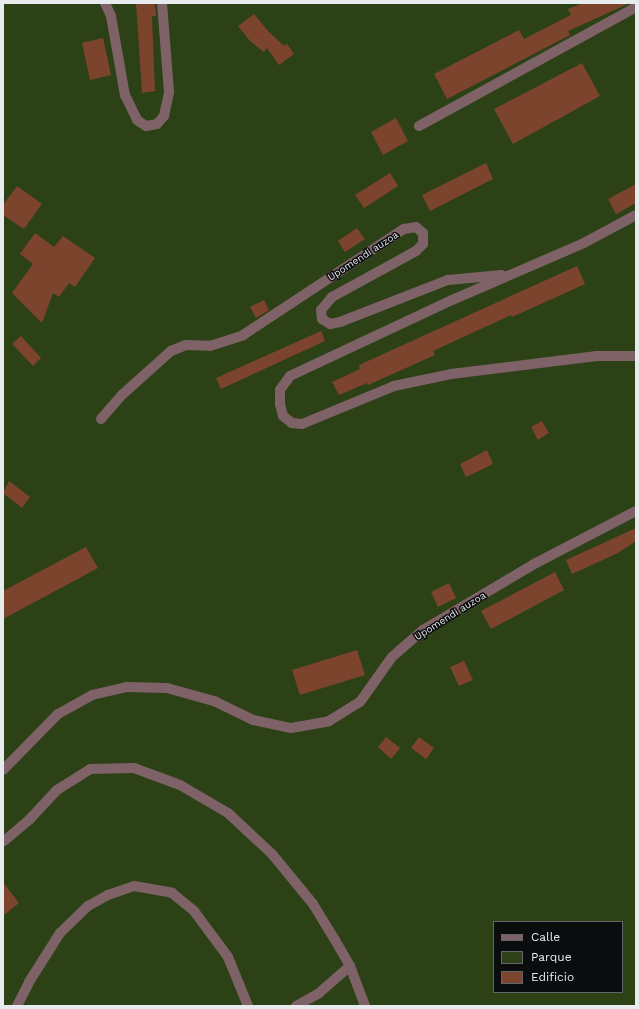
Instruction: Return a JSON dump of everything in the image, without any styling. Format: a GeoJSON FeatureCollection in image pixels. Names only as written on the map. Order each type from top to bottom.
{"type":"FeatureCollection","features":[{"type":"Feature","properties":{"kind":"lane"},"geometry":{"type":"LineString","coordinates":[[105,3],[111,16],[125,95],[137,120],[146,126],[157,124],[164,116],[169,92],[162,3]]}},
{"type":"Feature","properties":{"kind":"lane"},"geometry":{"type":"LineString","coordinates":[[419,126],[636,7]]}},
{"type":"Feature","properties":{"kind":"lane","name":"Upomendi auzoa"},"geometry":{"type":"LineString","coordinates":[[636,215],[584,242],[290,376],[280,390],[283,416],[292,423],[302,424],[394,386],[451,374],[597,356],[636,356]]}},
{"type":"Feature","properties":{"kind":"lane","name":"Upomendi auzoa"},"geometry":{"type":"LineString","coordinates":[[101,418],[123,394],[171,351],[186,345],[210,346],[243,335],[404,229],[416,227],[423,232],[423,244],[416,251],[332,298],[321,310],[322,319],[330,324],[340,322],[448,280],[512,274]]}},
{"type":"Feature","properties":{"kind":"lane","name":"Upomendi auzoa"},"geometry":{"type":"LineString","coordinates":[[3,770],[58,714],[92,695],[126,687],[167,688],[214,701],[253,720],[291,728],[328,721],[360,702],[392,657],[423,630],[536,563],[636,511]]}},
{"type":"Feature","properties":{"kind":"lane"},"geometry":{"type":"LineString","coordinates":[[4,841],[29,820],[57,790],[90,769],[134,768],[180,784],[228,813],[272,854],[313,904],[350,966],[365,1006]]}},
{"type":"Feature","properties":{"kind":"lane"},"geometry":{"type":"LineString","coordinates":[[17,1006],[29,982],[60,933],[88,906],[108,895],[134,886],[172,893],[194,911],[228,957],[247,998],[248,1006]]}},
{"type":"Feature","properties":{"kind":"lane"},"geometry":{"type":"LineString","coordinates":[[296,1006],[319,993],[350,966]]}},
{"type":"Feature","properties":{"kind":"green space"},"geometry":{"type":"Polygon","coordinates":[[[3,3],[636,3],[636,1006],[3,1006],[3,3]]]}},
{"type":"Feature","properties":{"kind":"building"},"geometry":{"type":"Polygon","coordinates":[[[136,3],[155,3],[156,16],[152,16],[155,91],[142,93],[136,3]]]}},
{"type":"Feature","properties":{"kind":"building"},"geometry":{"type":"Polygon","coordinates":[[[583,3],[630,3],[568,31],[570,35],[447,99],[434,74],[519,30],[524,39],[571,15],[568,9],[583,3]]]}},
{"type":"Feature","properties":{"kind":"building"},"geometry":{"type":"Polygon","coordinates":[[[254,14],[268,31],[284,46],[287,44],[294,54],[279,65],[267,48],[264,52],[250,41],[238,26],[254,14]]]}},
{"type":"Feature","properties":{"kind":"building"},"geometry":{"type":"Polygon","coordinates":[[[103,38],[111,75],[90,80],[82,43],[103,38]]]}},
{"type":"Feature","properties":{"kind":"building"},"geometry":{"type":"Polygon","coordinates":[[[582,63],[600,96],[513,144],[494,109],[582,63]]]}},
{"type":"Feature","properties":{"kind":"building"},"geometry":{"type":"Polygon","coordinates":[[[396,118],[408,141],[383,155],[371,132],[396,118]]]}},
{"type":"Feature","properties":{"kind":"building"},"geometry":{"type":"Polygon","coordinates":[[[486,163],[493,179],[430,211],[422,195],[486,163]]]}},
{"type":"Feature","properties":{"kind":"building"},"geometry":{"type":"Polygon","coordinates":[[[390,173],[398,186],[364,208],[355,195],[390,173]]]}},
{"type":"Feature","properties":{"kind":"building"},"geometry":{"type":"Polygon","coordinates":[[[636,184],[636,203],[616,214],[608,199],[636,184]]]}},
{"type":"Feature","properties":{"kind":"building"},"geometry":{"type":"Polygon","coordinates":[[[17,186],[42,204],[24,229],[3,215],[3,205],[17,186]]]}},
{"type":"Feature","properties":{"kind":"building"},"geometry":{"type":"Polygon","coordinates":[[[357,228],[365,239],[345,252],[338,241],[357,228]]]}},
{"type":"Feature","properties":{"kind":"building"},"geometry":{"type":"Polygon","coordinates":[[[35,233],[54,247],[63,236],[95,258],[75,287],[69,283],[59,297],[53,293],[42,323],[12,293],[33,264],[20,254],[35,233]]]}},
{"type":"Feature","properties":{"kind":"building"},"geometry":{"type":"Polygon","coordinates":[[[577,266],[585,284],[512,317],[511,315],[433,351],[435,355],[368,385],[367,383],[339,395],[332,382],[360,369],[359,365],[577,266]]]}},
{"type":"Feature","properties":{"kind":"building"},"geometry":{"type":"Polygon","coordinates":[[[264,300],[269,310],[256,318],[250,307],[264,300]]]}},
{"type":"Feature","properties":{"kind":"building"},"geometry":{"type":"Polygon","coordinates":[[[321,331],[325,341],[221,389],[216,378],[321,331]]]}},
{"type":"Feature","properties":{"kind":"building"},"geometry":{"type":"Polygon","coordinates":[[[21,336],[41,358],[33,366],[12,344],[21,336]]]}},
{"type":"Feature","properties":{"kind":"building"},"geometry":{"type":"Polygon","coordinates":[[[542,421],[549,433],[538,440],[531,427],[542,421]]]}},
{"type":"Feature","properties":{"kind":"building"},"geometry":{"type":"Polygon","coordinates":[[[487,450],[493,464],[466,477],[460,464],[487,450]]]}},
{"type":"Feature","properties":{"kind":"building"},"geometry":{"type":"Polygon","coordinates":[[[9,481],[30,497],[22,508],[3,493],[9,481]]]}},
{"type":"Feature","properties":{"kind":"building"},"geometry":{"type":"Polygon","coordinates":[[[636,528],[636,541],[618,553],[572,574],[566,560],[636,528]]]}},
{"type":"Feature","properties":{"kind":"building"},"geometry":{"type":"Polygon","coordinates":[[[86,547],[98,568],[3,619],[3,591],[86,547]]]}},
{"type":"Feature","properties":{"kind":"building"},"geometry":{"type":"Polygon","coordinates":[[[555,572],[564,590],[491,629],[481,611],[555,572]]]}},
{"type":"Feature","properties":{"kind":"building"},"geometry":{"type":"Polygon","coordinates":[[[449,583],[456,598],[438,607],[431,592],[449,583]]]}},
{"type":"Feature","properties":{"kind":"building"},"geometry":{"type":"Polygon","coordinates":[[[357,650],[365,675],[300,695],[292,670],[357,650]]]}},
{"type":"Feature","properties":{"kind":"building"},"geometry":{"type":"Polygon","coordinates":[[[464,661],[473,680],[459,686],[450,667],[464,661]]]}},
{"type":"Feature","properties":{"kind":"building"},"geometry":{"type":"Polygon","coordinates":[[[386,737],[400,748],[391,759],[378,747],[386,737]]]}},
{"type":"Feature","properties":{"kind":"building"},"geometry":{"type":"Polygon","coordinates":[[[419,737],[434,748],[426,759],[411,748],[419,737]]]}},
{"type":"Feature","properties":{"kind":"building"},"geometry":{"type":"Polygon","coordinates":[[[3,882],[19,903],[3,916],[3,882]]]}}]}
